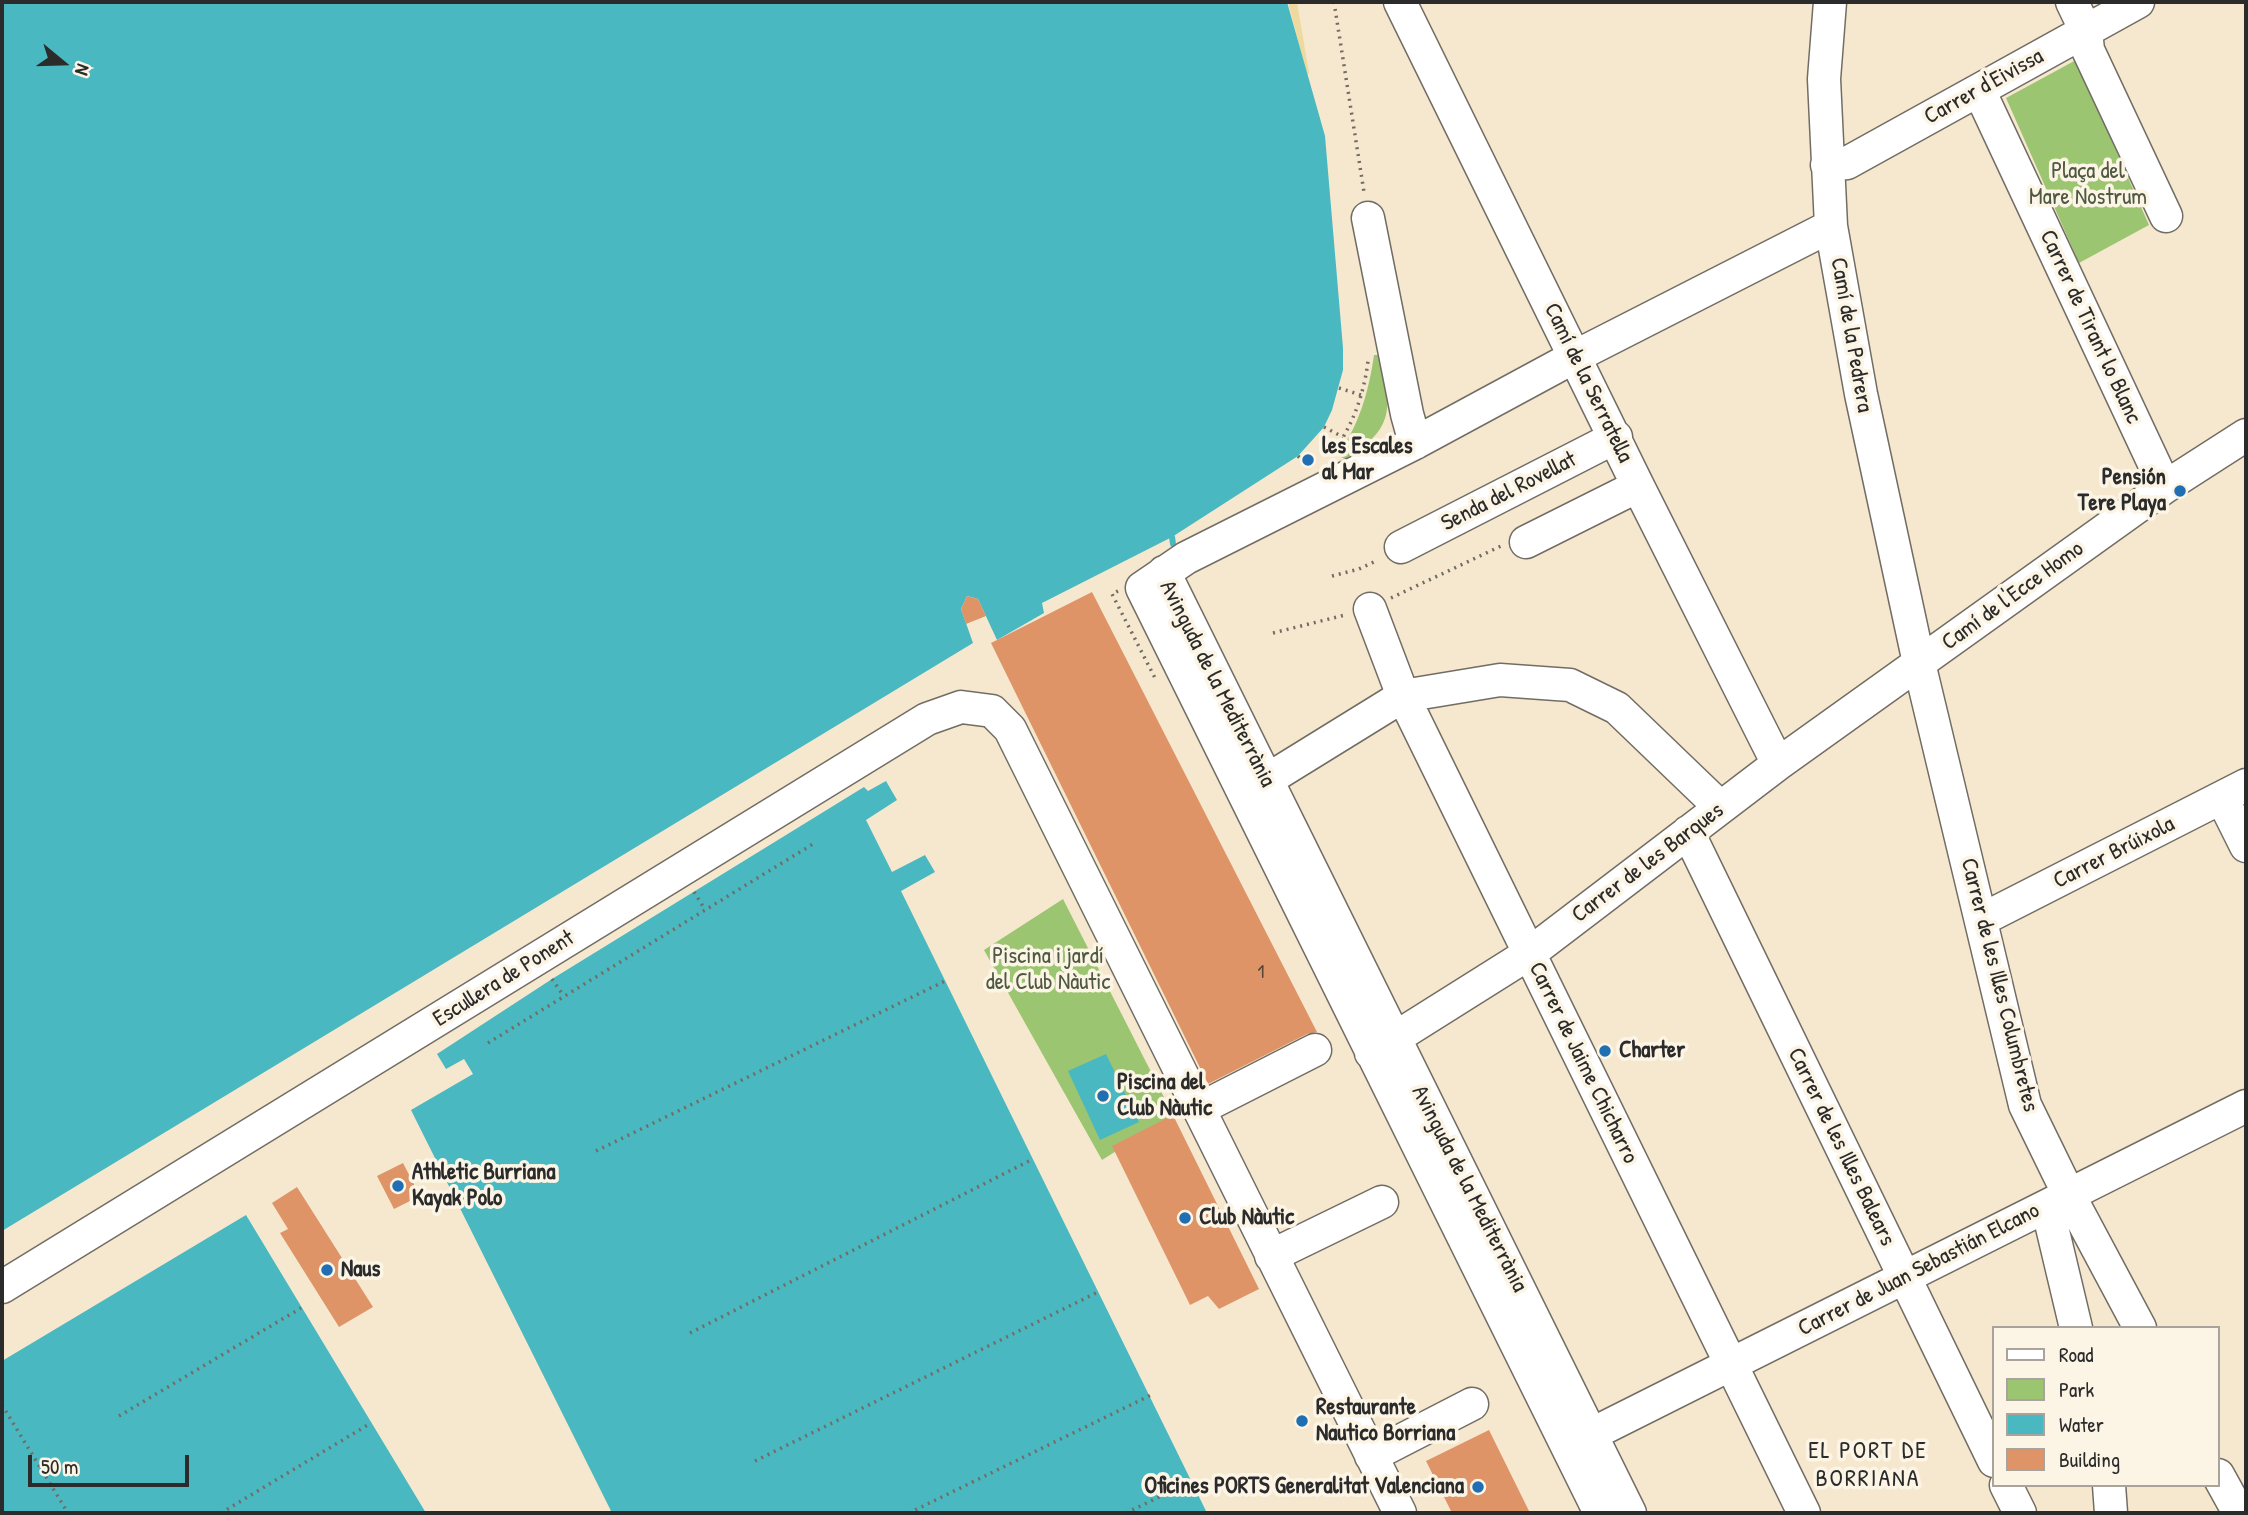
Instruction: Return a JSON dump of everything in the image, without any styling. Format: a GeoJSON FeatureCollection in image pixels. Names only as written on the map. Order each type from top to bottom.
{"type":"FeatureCollection","features":[{"type":"Feature","properties":{"kind":"street","name":"Camí de la Serratella"},"geometry":{"type":"LineString","coordinates":[[1400,2],[1778,764]]}},
{"type":"Feature","properties":{"kind":"street","name":"Camí de la Pedrera"},"geometry":{"type":"LineString","coordinates":[[1830,2],[1824,79],[1831,226],[1861,394],[1919,663]]}},
{"type":"Feature","properties":{"kind":"street"},"geometry":{"type":"LineString","coordinates":[[2072,2],[2086,31],[2088,50],[2166,216]]}},
{"type":"Feature","properties":{"kind":"street","name":"Carrer d'Eivissa"},"geometry":{"type":"LineString","coordinates":[[1827,165],[1847,163],[2138,2]]}},
{"type":"Feature","properties":{"kind":"street","name":"Carrer de Tirant lo Blanc"},"geometry":{"type":"LineString","coordinates":[[1979,90],[2165,487]]}},
{"type":"Feature","properties":{"kind":"street"},"geometry":{"type":"LineString","coordinates":[[1367,218],[1415,443]]}},
{"type":"Feature","properties":{"kind":"street"},"geometry":{"type":"LineString","coordinates":[[1164,572],[1186,558],[1415,443],[1576,356],[1831,226]]}},
{"type":"Feature","properties":{"kind":"street","name":"Camí de l'Ecce Homo"},"geometry":{"type":"LineString","coordinates":[[1919,663],[2165,487],[2246,435]]}},
{"type":"Feature","properties":{"kind":"street","name":"Senda del Rovellat"},"geometry":{"type":"LineString","coordinates":[[1401,547],[1616,438]]}},
{"type":"Feature","properties":{"kind":"street"},"geometry":{"type":"LineString","coordinates":[[1526,542],[1638,486]]}},
{"type":"Feature","properties":{"kind":"street","name":"Avinguda de la Mediterrània"},"geometry":{"type":"LineString","coordinates":[[1382,1046],[1267,780],[1164,572],[1142,588],[1382,1046],[1579,1441],[1630,1513]]}},
{"type":"Feature","properties":{"kind":"street","name":"Carrer de Jaime Chicharro"},"geometry":{"type":"LineString","coordinates":[[1370,609],[1403,695],[1804,1513]]}},
{"type":"Feature","properties":{"kind":"street","name":"Carrer de les Barques"},"geometry":{"type":"LineString","coordinates":[[1382,1046],[1530,953],[1720,807],[1919,663]]}},
{"type":"Feature","properties":{"kind":"street","name":"Carrer de les Illes Columbretes"},"geometry":{"type":"LineString","coordinates":[[1919,663],[2025,1105],[2058,1200],[2139,1326]]}},
{"type":"Feature","properties":{"kind":"street"},"geometry":{"type":"LineString","coordinates":[[1267,780],[1403,695],[1500,680],[1570,685],[1617,708],[1720,807]]}},
{"type":"Feature","properties":{"kind":"street","name":"Escullera de Ponent"},"geometry":{"type":"LineString","coordinates":[[2,1287],[927,719],[961,707],[992,711],[1010,729],[1199,1110]]}},
{"type":"Feature","properties":{"kind":"street"},"geometry":{"type":"LineString","coordinates":[[2234,791],[2246,846]]}},
{"type":"Feature","properties":{"kind":"street","name":"Carrer Brúixola"},"geometry":{"type":"LineString","coordinates":[[1981,920],[2234,791]]}},
{"type":"Feature","properties":{"kind":"street","name":"Carrer de les Illes Balears"},"geometry":{"type":"LineString","coordinates":[[1688,832],[1993,1459]]}},
{"type":"Feature","properties":{"kind":"street"},"geometry":{"type":"LineString","coordinates":[[1315,1049],[1199,1110],[1400,1513]]}},
{"type":"Feature","properties":{"kind":"street","name":"Carrer de Juan Sebastián Elcano"},"geometry":{"type":"LineString","coordinates":[[1579,1441],[2246,1106]]}},
{"type":"Feature","properties":{"kind":"street"},"geometry":{"type":"LineString","coordinates":[[2058,1200],[2076,1326]]}},
{"type":"Feature","properties":{"kind":"street"},"geometry":{"type":"LineString","coordinates":[[1271,1256],[1382,1202]]}},
{"type":"Feature","properties":{"kind":"street"},"geometry":{"type":"LineString","coordinates":[[1371,1455],[1472,1404]]}},
{"type":"Feature","properties":{"kind":"street","name":"Avinguda de la Mediterrània"},"geometry":{"type":"LineString","coordinates":[[1579,1441],[1600,1513]]}},
{"type":"Feature","properties":{"kind":"street"},"geometry":{"type":"LineString","coordinates":[[2220,1478],[2243,1513]]}},
{"type":"Feature","properties":{"kind":"street"},"geometry":{"type":"LineString","coordinates":[[2007,1487],[2020,1513]]}},
{"type":"Feature","properties":{"kind":"street"},"geometry":{"type":"LineString","coordinates":[[2109,1487],[2111,1513]]}},
{"type":"Feature","properties":{"kind":"path"},"geometry":{"type":"LineString","coordinates":[[1334,2],[1367,218]]}},
{"type":"Feature","properties":{"kind":"path"},"geometry":{"type":"LineString","coordinates":[[1327,461],[1344,438],[1361,395],[1369,354]]}},
{"type":"Feature","properties":{"kind":"path"},"geometry":{"type":"LineString","coordinates":[[1339,388],[1361,395]]}},
{"type":"Feature","properties":{"kind":"path"},"geometry":{"type":"LineString","coordinates":[[1324,427],[1344,438]]}},
{"type":"Feature","properties":{"kind":"path"},"geometry":{"type":"LineString","coordinates":[[1298,456],[1316,473]]}},
{"type":"Feature","properties":{"kind":"path"},"geometry":{"type":"LineString","coordinates":[[1273,633],[1370,609],[1521,536],[1526,542]]}},
{"type":"Feature","properties":{"kind":"path"},"geometry":{"type":"LineString","coordinates":[[1332,576],[1359,569],[1401,547]]}},
{"type":"Feature","properties":{"kind":"path"},"geometry":{"type":"LineString","coordinates":[[488,1042],[813,844]]}},
{"type":"Feature","properties":{"kind":"path"},"geometry":{"type":"LineString","coordinates":[[694,892],[704,909]]}},
{"type":"Feature","properties":{"kind":"path"},"geometry":{"type":"LineString","coordinates":[[552,979],[563,995]]}},
{"type":"Feature","properties":{"kind":"path"},"geometry":{"type":"LineString","coordinates":[[596,1151],[945,981]]}},
{"type":"Feature","properties":{"kind":"path"},"geometry":{"type":"LineString","coordinates":[[690,1333],[1033,1159]]}},
{"type":"Feature","properties":{"kind":"path"},"geometry":{"type":"LineString","coordinates":[[755,1461],[1100,1292]]}},
{"type":"Feature","properties":{"kind":"path"},"geometry":{"type":"LineString","coordinates":[[119,1416],[301,1308]]}},
{"type":"Feature","properties":{"kind":"path"},"geometry":{"type":"LineString","coordinates":[[909,1513],[1151,1395]]}},
{"type":"Feature","properties":{"kind":"path"},"geometry":{"type":"LineString","coordinates":[[2,1405],[68,1513]]}},
{"type":"Feature","properties":{"kind":"path"},"geometry":{"type":"LineString","coordinates":[[221,1513],[371,1423]]}},
{"type":"Feature","properties":{"kind":"path"},"geometry":{"type":"LineString","coordinates":[[1126,1513],[1192,1482]]}},
{"type":"Feature","properties":{"kind":"green space","name":"Plaça del Mare Nostrum"},"geometry":{"type":"Polygon","coordinates":[[[2076,60],[2149,225],[2079,263],[2006,98],[2076,60]]]}},
{"type":"Feature","properties":{"kind":"green space"},"geometry":{"type":"Polygon","coordinates":[[[1374,355],[1381,355],[1387,390],[1386,416],[1374,437],[1345,459],[1337,455],[1362,408],[1374,355]]]}},
{"type":"Feature","properties":{"kind":"green space","name":"Piscina i jardí del Club Nàutic"},"geometry":{"type":"Polygon","coordinates":[[[1063,899],[1173,1115],[1102,1160],[984,950],[1063,899]]]}},
{"type":"Feature","properties":{"kind":"sand"},"geometry":{"type":"Polygon","coordinates":[[[1288,2],[1297,2],[1309,73],[1307,75],[1288,2]]]}},
{"type":"Feature","properties":{"kind":"water"},"geometry":{"type":"Polygon","coordinates":[[[2,2],[1287,2],[1325,136],[1343,348],[1343,370],[1332,410],[1324,427],[1298,456],[1172,537],[1042,603],[1044,613],[997,640],[978,599],[967,596],[961,609],[973,643],[2,1231],[2,2]]]}},
{"type":"Feature","properties":{"kind":"water"},"geometry":{"type":"Polygon","coordinates":[[[886,781],[897,800],[866,820],[892,872],[925,855],[935,872],[901,891],[1207,1513],[612,1513],[411,1110],[473,1074],[464,1059],[446,1069],[437,1054],[552,979],[864,787],[868,791],[886,781]]]}},
{"type":"Feature","properties":{"kind":"water","name":"Piscina del Club Nàutic"},"geometry":{"type":"Polygon","coordinates":[[[1106,1054],[1139,1122],[1100,1140],[1068,1071],[1106,1054]]]}},
{"type":"Feature","properties":{"kind":"water"},"geometry":{"type":"Polygon","coordinates":[[[246,1215],[426,1513],[2,1513],[2,1361],[246,1215]]]}},
{"type":"Feature","properties":{"kind":"building"},"geometry":{"type":"Polygon","coordinates":[[[1092,592],[1317,1032],[1307,1034],[1208,1084],[991,643],[1092,592]]]}},
{"type":"Feature","properties":{"kind":"building"},"geometry":{"type":"Polygon","coordinates":[[[967,596],[978,599],[986,616],[966,624],[961,609],[967,596]]]}},
{"type":"Feature","properties":{"kind":"building","name":"Club Nàutic"},"geometry":{"type":"Polygon","coordinates":[[[1173,1115],[1259,1289],[1219,1309],[1208,1296],[1190,1305],[1112,1146],[1173,1115]]]}},
{"type":"Feature","properties":{"kind":"building","name":"Athletic Burriana Kayak Polo"},"geometry":{"type":"Polygon","coordinates":[[[403,1163],[420,1196],[394,1209],[377,1176],[403,1163]]]}},
{"type":"Feature","properties":{"kind":"building","name":"Naus"},"geometry":{"type":"Polygon","coordinates":[[[297,1187],[373,1307],[339,1327],[280,1233],[288,1229],[272,1203],[297,1187]]]}},
{"type":"Feature","properties":{"kind":"building","name":"Oficines PORTS Generalitat Valenciana"},"geometry":{"type":"Polygon","coordinates":[[[1489,1430],[1530,1513],[1452,1513],[1426,1461],[1489,1430]]]}},
{"type":"Feature","properties":{"kind":"waterway"},"geometry":{"type":"LineString","coordinates":[[1172,537],[1173,544]]}},
{"type":"Feature","properties":{"kind":"place","name":"les Escales al Mar"},"geometry":{"type":"Point","coordinates":[1308,460]}},
{"type":"Feature","properties":{"kind":"place","name":"Pensión Tere Playa"},"geometry":{"type":"Point","coordinates":[2180,491]}},
{"type":"Feature","properties":{"kind":"place","name":"Charter"},"geometry":{"type":"Point","coordinates":[1605,1051]}},
{"type":"Feature","properties":{"kind":"place","name":"Piscina del Club Nàutic"},"geometry":{"type":"Point","coordinates":[1103,1096]}},
{"type":"Feature","properties":{"kind":"place","name":"Athletic Burriana Kayak Polo"},"geometry":{"type":"Point","coordinates":[398,1186]}},
{"type":"Feature","properties":{"kind":"place","name":"Club Nàutic"},"geometry":{"type":"Point","coordinates":[1185,1218]}},
{"type":"Feature","properties":{"kind":"place","name":"Naus"},"geometry":{"type":"Point","coordinates":[327,1270]}},
{"type":"Feature","properties":{"kind":"place","name":"Restaurante Nautico Borriana"},"geometry":{"type":"Point","coordinates":[1302,1421]}},
{"type":"Feature","properties":{"kind":"place","name":"Oficines PORTS Generalitat Valenciana"},"geometry":{"type":"Point","coordinates":[1478,1487]}},
{"type":"Feature","properties":{"kind":"district","name":"EL PORT DE BORRIANA"},"geometry":{"type":"Point","coordinates":[1868,1466]}}]}
